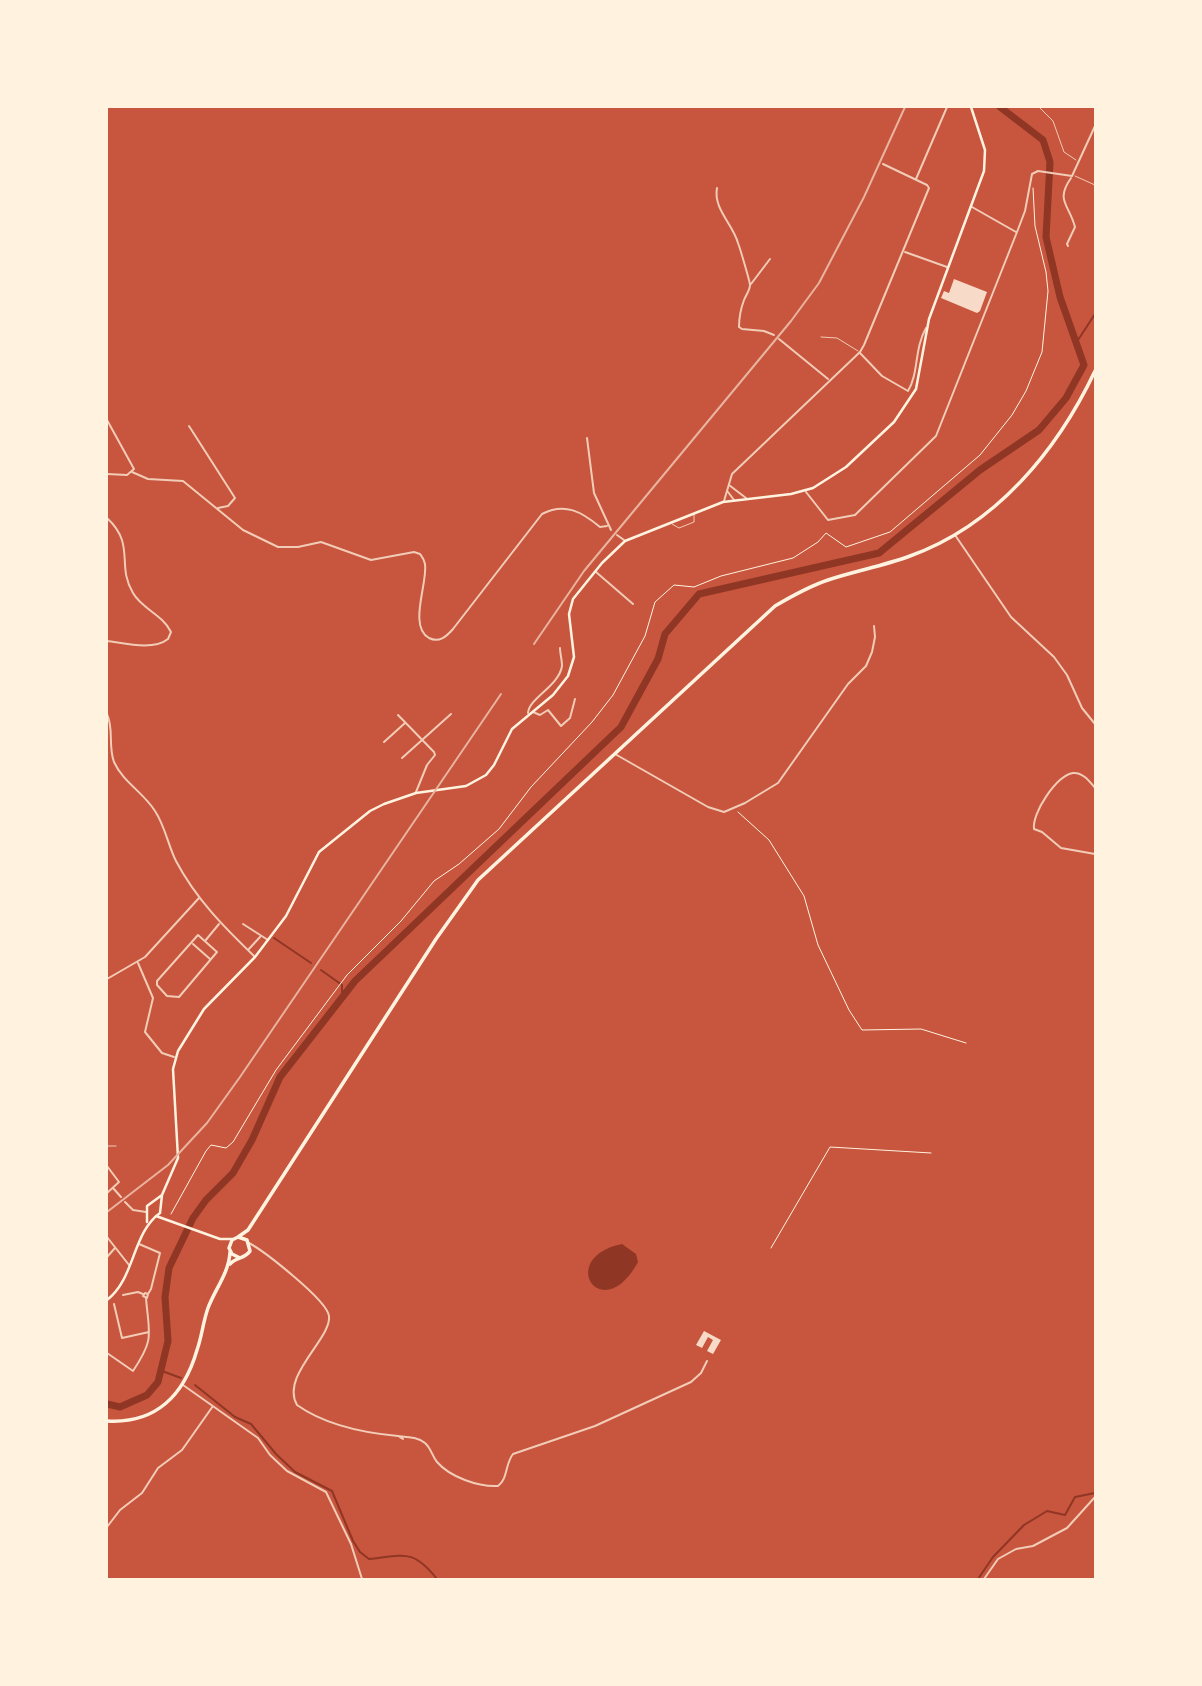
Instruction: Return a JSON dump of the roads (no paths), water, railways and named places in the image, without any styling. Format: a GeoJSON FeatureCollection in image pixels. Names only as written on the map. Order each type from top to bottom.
{"type":"FeatureCollection","features":[{"type":"Feature","properties":{"kind":"main road"},"geometry":{"type":"LineString","coordinates":[[159,1205],[178,1158],[173,1069],[175,1057],[204,1008],[255,957],[295,902],[319,852],[370,811],[416,793],[453,790],[478,781],[492,768],[512,729],[557,691],[571,671],[574,657],[569,614],[571,604],[580,588],[625,541],[723,502],[805,491],[827,481],[877,439],[908,404],[918,383],[927,326],[984,171],[986,161],[982,137],[971,107]]}},
{"type":"Feature","properties":{"kind":"main road"},"geometry":{"type":"LineString","coordinates":[[107,1420],[118,1421],[147,1415],[159,1409],[184,1385],[198,1348],[208,1307],[229,1266],[230,1250],[236,1238],[248,1230],[466,895],[487,872],[775,606],[825,581],[914,555],[955,535],[991,509],[1047,454],[1075,411],[1095,372]]}},
{"type":"Feature","properties":{"kind":"main road"},"geometry":{"type":"LineString","coordinates":[[147,1226],[148,1205],[162,1195]]}},
{"type":"Feature","properties":{"kind":"main road"},"geometry":{"type":"LineString","coordinates":[[155,1202],[167,1220]]}},
{"type":"Feature","properties":{"kind":"main road"},"geometry":{"type":"LineString","coordinates":[[111,1301],[120,1293],[129,1265],[147,1226],[161,1211]]}},
{"type":"Feature","properties":{"kind":"main road"},"geometry":{"type":"LineString","coordinates":[[148,1213],[220,1239],[236,1238],[248,1241]]}},
{"type":"Feature","properties":{"kind":"main road"},"geometry":{"type":"LineString","coordinates":[[229,1266],[250,1251],[248,1230]]}},
{"type":"Feature","properties":{"kind":"main road"},"geometry":{"type":"LineString","coordinates":[[220,1239],[240,1258]]}},
{"type":"Feature","properties":{"kind":"street"},"geometry":{"type":"LineString","coordinates":[[916,180],[947,107]]}},
{"type":"Feature","properties":{"kind":"street"},"geometry":{"type":"LineString","coordinates":[[1068,246],[1075,227],[1062,199],[1066,184],[1095,126]]}},
{"type":"Feature","properties":{"kind":"street"},"geometry":{"type":"LineString","coordinates":[[723,502],[732,474],[860,352],[929,188],[883,164]]}},
{"type":"Feature","properties":{"kind":"street"},"geometry":{"type":"LineString","coordinates":[[805,491],[828,520],[855,515],[934,439],[1017,233],[1025,211],[1032,174],[1038,171],[1072,176]]}},
{"type":"Feature","properties":{"kind":"street"},"geometry":{"type":"LineString","coordinates":[[717,188],[719,206],[738,241],[750,285]]}},
{"type":"Feature","properties":{"kind":"street"},"geometry":{"type":"LineString","coordinates":[[971,206],[1017,233]]}},
{"type":"Feature","properties":{"kind":"street"},"geometry":{"type":"LineString","coordinates":[[904,252],[947,267]]}},
{"type":"Feature","properties":{"kind":"street"},"geometry":{"type":"LineString","coordinates":[[771,258],[750,285],[743,302],[739,327],[742,330],[768,331],[774,335]]}},
{"type":"Feature","properties":{"kind":"street"},"geometry":{"type":"LineString","coordinates":[[860,352],[883,376],[908,391],[912,384],[918,344],[927,326]]}},
{"type":"Feature","properties":{"kind":"street"},"geometry":{"type":"LineString","coordinates":[[779,339],[828,380]]}},
{"type":"Feature","properties":{"kind":"street"},"geometry":{"type":"LineString","coordinates":[[107,420],[133,466],[132,472]]}},
{"type":"Feature","properties":{"kind":"street"},"geometry":{"type":"LineString","coordinates":[[189,426],[235,498],[228,506],[217,508]]}},
{"type":"Feature","properties":{"kind":"street"},"geometry":{"type":"LineString","coordinates":[[587,438],[594,493],[611,530]]}},
{"type":"Feature","properties":{"kind":"street"},"geometry":{"type":"LineString","coordinates":[[107,474],[127,475],[132,472]]}},
{"type":"Feature","properties":{"kind":"street"},"geometry":{"type":"LineString","coordinates":[[132,472],[148,479],[183,481],[243,530],[278,547],[298,547],[321,542],[371,560],[414,552],[419,554],[425,567],[419,624],[427,637],[436,640],[442,640],[453,629],[542,514],[555,508],[567,509],[584,514],[600,527],[607,526]]}},
{"type":"Feature","properties":{"kind":"street"},"geometry":{"type":"LineString","coordinates":[[728,484],[746,498]]}},
{"type":"Feature","properties":{"kind":"street"},"geometry":{"type":"LineString","coordinates":[[733,489],[734,500]]}},
{"type":"Feature","properties":{"kind":"street"},"geometry":{"type":"LineString","coordinates":[[728,491],[734,500]]}},
{"type":"Feature","properties":{"kind":"street"},"geometry":{"type":"LineString","coordinates":[[107,518],[123,539],[131,591],[136,599],[163,620],[171,632],[168,639],[161,644],[138,645],[107,641]]}},
{"type":"Feature","properties":{"kind":"street"},"geometry":{"type":"LineString","coordinates":[[617,535],[625,541]]}},
{"type":"Feature","properties":{"kind":"street"},"geometry":{"type":"LineString","coordinates":[[955,535],[1011,617],[1054,657],[1067,675],[1082,708],[1095,724]]}},
{"type":"Feature","properties":{"kind":"street"},"geometry":{"type":"LineString","coordinates":[[595,572],[634,604]]}},
{"type":"Feature","properties":{"kind":"street"},"geometry":{"type":"LineString","coordinates":[[614,754],[708,807],[724,812],[734,808],[778,783],[848,684],[866,666],[872,652],[874,626]]}},
{"type":"Feature","properties":{"kind":"street"},"geometry":{"type":"LineString","coordinates":[[528,714],[529,706],[550,688],[562,668],[560,648]]}},
{"type":"Feature","properties":{"kind":"street"},"geometry":{"type":"LineString","coordinates":[[532,711],[540,715],[548,710],[561,726],[570,718],[575,699]]}},
{"type":"Feature","properties":{"kind":"street"},"geometry":{"type":"LineString","coordinates":[[107,714],[115,764],[154,809],[177,862],[199,898],[255,957]]}},
{"type":"Feature","properties":{"kind":"street"},"geometry":{"type":"LineString","coordinates":[[402,758],[450,714]]}},
{"type":"Feature","properties":{"kind":"street"},"geometry":{"type":"LineString","coordinates":[[398,715],[435,755],[427,765],[416,793]]}},
{"type":"Feature","properties":{"kind":"street"},"geometry":{"type":"LineString","coordinates":[[384,742],[405,722]]}},
{"type":"Feature","properties":{"kind":"street"},"geometry":{"type":"LineString","coordinates":[[1095,788],[1082,775],[1069,775],[1047,796],[1033,822],[1034,829],[1042,832],[1061,848],[1095,854]]}},
{"type":"Feature","properties":{"kind":"street"},"geometry":{"type":"LineString","coordinates":[[107,979],[145,957],[199,898]]}},
{"type":"Feature","properties":{"kind":"street"},"geometry":{"type":"LineString","coordinates":[[205,941],[220,923]]}},
{"type":"Feature","properties":{"kind":"street"},"geometry":{"type":"LineString","coordinates":[[243,925],[268,940]]}},
{"type":"Feature","properties":{"kind":"street"},"geometry":{"type":"LineString","coordinates":[[198,935],[205,941],[217,952],[178,997],[167,996],[159,989],[157,981],[198,935]]}},
{"type":"Feature","properties":{"kind":"street"},"geometry":{"type":"LineString","coordinates":[[248,950],[261,937]]}},
{"type":"Feature","properties":{"kind":"street"},"geometry":{"type":"LineString","coordinates":[[191,943],[211,960]]}},
{"type":"Feature","properties":{"kind":"street"},"geometry":{"type":"LineString","coordinates":[[138,962],[153,998],[145,1032],[162,1053],[175,1057]]}},
{"type":"Feature","properties":{"kind":"street"},"geometry":{"type":"LineString","coordinates":[[107,1166],[119,1182],[107,1193]]}},
{"type":"Feature","properties":{"kind":"street"},"geometry":{"type":"LineString","coordinates":[[113,1188],[121,1197]]}},
{"type":"Feature","properties":{"kind":"street"},"geometry":{"type":"LineString","coordinates":[[125,1202],[133,1210],[148,1213]]}},
{"type":"Feature","properties":{"kind":"street"},"geometry":{"type":"LineString","coordinates":[[107,1237],[129,1265]]}},
{"type":"Feature","properties":{"kind":"street"},"geometry":{"type":"LineString","coordinates":[[248,1241],[262,1250],[322,1304],[329,1315],[327,1324],[307,1356],[295,1385],[294,1398],[297,1405],[330,1421],[362,1431],[415,1438],[424,1442],[439,1464],[457,1476],[476,1483],[498,1486],[504,1480],[508,1460],[513,1454],[595,1426],[691,1382],[701,1373],[707,1361]]}},
{"type":"Feature","properties":{"kind":"street"},"geometry":{"type":"LineString","coordinates":[[138,1244],[160,1253],[151,1289],[146,1298]]}},
{"type":"Feature","properties":{"kind":"street"},"geometry":{"type":"LineString","coordinates":[[107,1257],[115,1247]]}},
{"type":"Feature","properties":{"kind":"street"},"geometry":{"type":"LineString","coordinates":[[250,1251],[253,1247],[262,1250]]}},
{"type":"Feature","properties":{"kind":"street"},"geometry":{"type":"LineString","coordinates":[[120,1293],[148,1294]]}},
{"type":"Feature","properties":{"kind":"street"},"geometry":{"type":"LineString","coordinates":[[107,1353],[133,1371],[148,1348],[150,1332],[146,1298],[143,1294]]}},
{"type":"Feature","properties":{"kind":"street"},"geometry":{"type":"LineString","coordinates":[[111,1301],[122,1338],[150,1332]]}},
{"type":"Feature","properties":{"kind":"street"},"geometry":{"type":"LineString","coordinates":[[184,1385],[258,1438],[270,1455],[287,1471],[326,1492],[351,1544],[362,1579]]}},
{"type":"Feature","properties":{"kind":"street"},"geometry":{"type":"LineString","coordinates":[[107,1527],[120,1510],[142,1493],[158,1468],[182,1450],[214,1405]]}},
{"type":"Feature","properties":{"kind":"street"},"geometry":{"type":"LineString","coordinates":[[398,1436],[403,1439]]}},
{"type":"Feature","properties":{"kind":"street"},"geometry":{"type":"LineString","coordinates":[[984,1579],[998,1559],[1016,1549],[1033,1546],[1067,1528],[1095,1498]]}},
{"type":"Feature","properties":{"kind":"lane"},"geometry":{"type":"LineString","coordinates":[[1039,107],[1056,126],[1064,152],[1079,161]]}},
{"type":"Feature","properties":{"kind":"lane"},"geometry":{"type":"LineString","coordinates":[[1072,176],[1095,184]]}},
{"type":"Feature","properties":{"kind":"lane"},"geometry":{"type":"LineString","coordinates":[[821,337],[843,340],[860,352]]}},
{"type":"Feature","properties":{"kind":"lane"},"geometry":{"type":"LineString","coordinates":[[670,522],[679,528],[694,522],[694,513]]}},
{"type":"Feature","properties":{"kind":"lane"},"geometry":{"type":"LineString","coordinates":[[107,1146],[116,1146]]}},
{"type":"Feature","properties":{"kind":"waterway"},"geometry":{"type":"LineString","coordinates":[[107,1404],[120,1407],[147,1395],[158,1382],[168,1341],[165,1297],[169,1268],[193,1218],[206,1200],[233,1173],[252,1140],[280,1077],[355,981],[621,727],[658,659],[665,634],[699,594],[879,553],[980,470],[1039,430],[1066,398],[1084,365],[1060,297],[1046,237],[1050,162],[1043,140],[1000,107]]}},
{"type":"Feature","properties":{"kind":"waterway"},"geometry":{"type":"LineString","coordinates":[[1076,343],[1095,314]]}},
{"type":"Feature","properties":{"kind":"waterway"},"geometry":{"type":"LineString","coordinates":[[274,938],[311,963]]}},
{"type":"Feature","properties":{"kind":"waterway"},"geometry":{"type":"LineString","coordinates":[[321,970],[342,985],[342,998]]}},
{"type":"Feature","properties":{"kind":"waterway"},"geometry":{"type":"LineString","coordinates":[[162,1371],[181,1378]]}},
{"type":"Feature","properties":{"kind":"waterway"},"geometry":{"type":"LineString","coordinates":[[195,1385],[235,1417],[251,1424],[295,1472],[332,1491],[360,1552],[369,1559],[400,1556],[414,1558],[437,1579]]}},
{"type":"Feature","properties":{"kind":"waterway"},"geometry":{"type":"LineString","coordinates":[[978,1579],[993,1557],[1024,1525],[1047,1511],[1065,1515],[1075,1497],[1095,1493]]}},
{"type":"Feature","properties":{"kind":"railway"},"geometry":{"type":"LineString","coordinates":[[534,644],[584,571],[791,321],[819,283],[864,197],[905,107]]}},
{"type":"Feature","properties":{"kind":"railway"},"geometry":{"type":"LineString","coordinates":[[107,1212],[168,1165],[207,1123],[501,694]]}}]}
